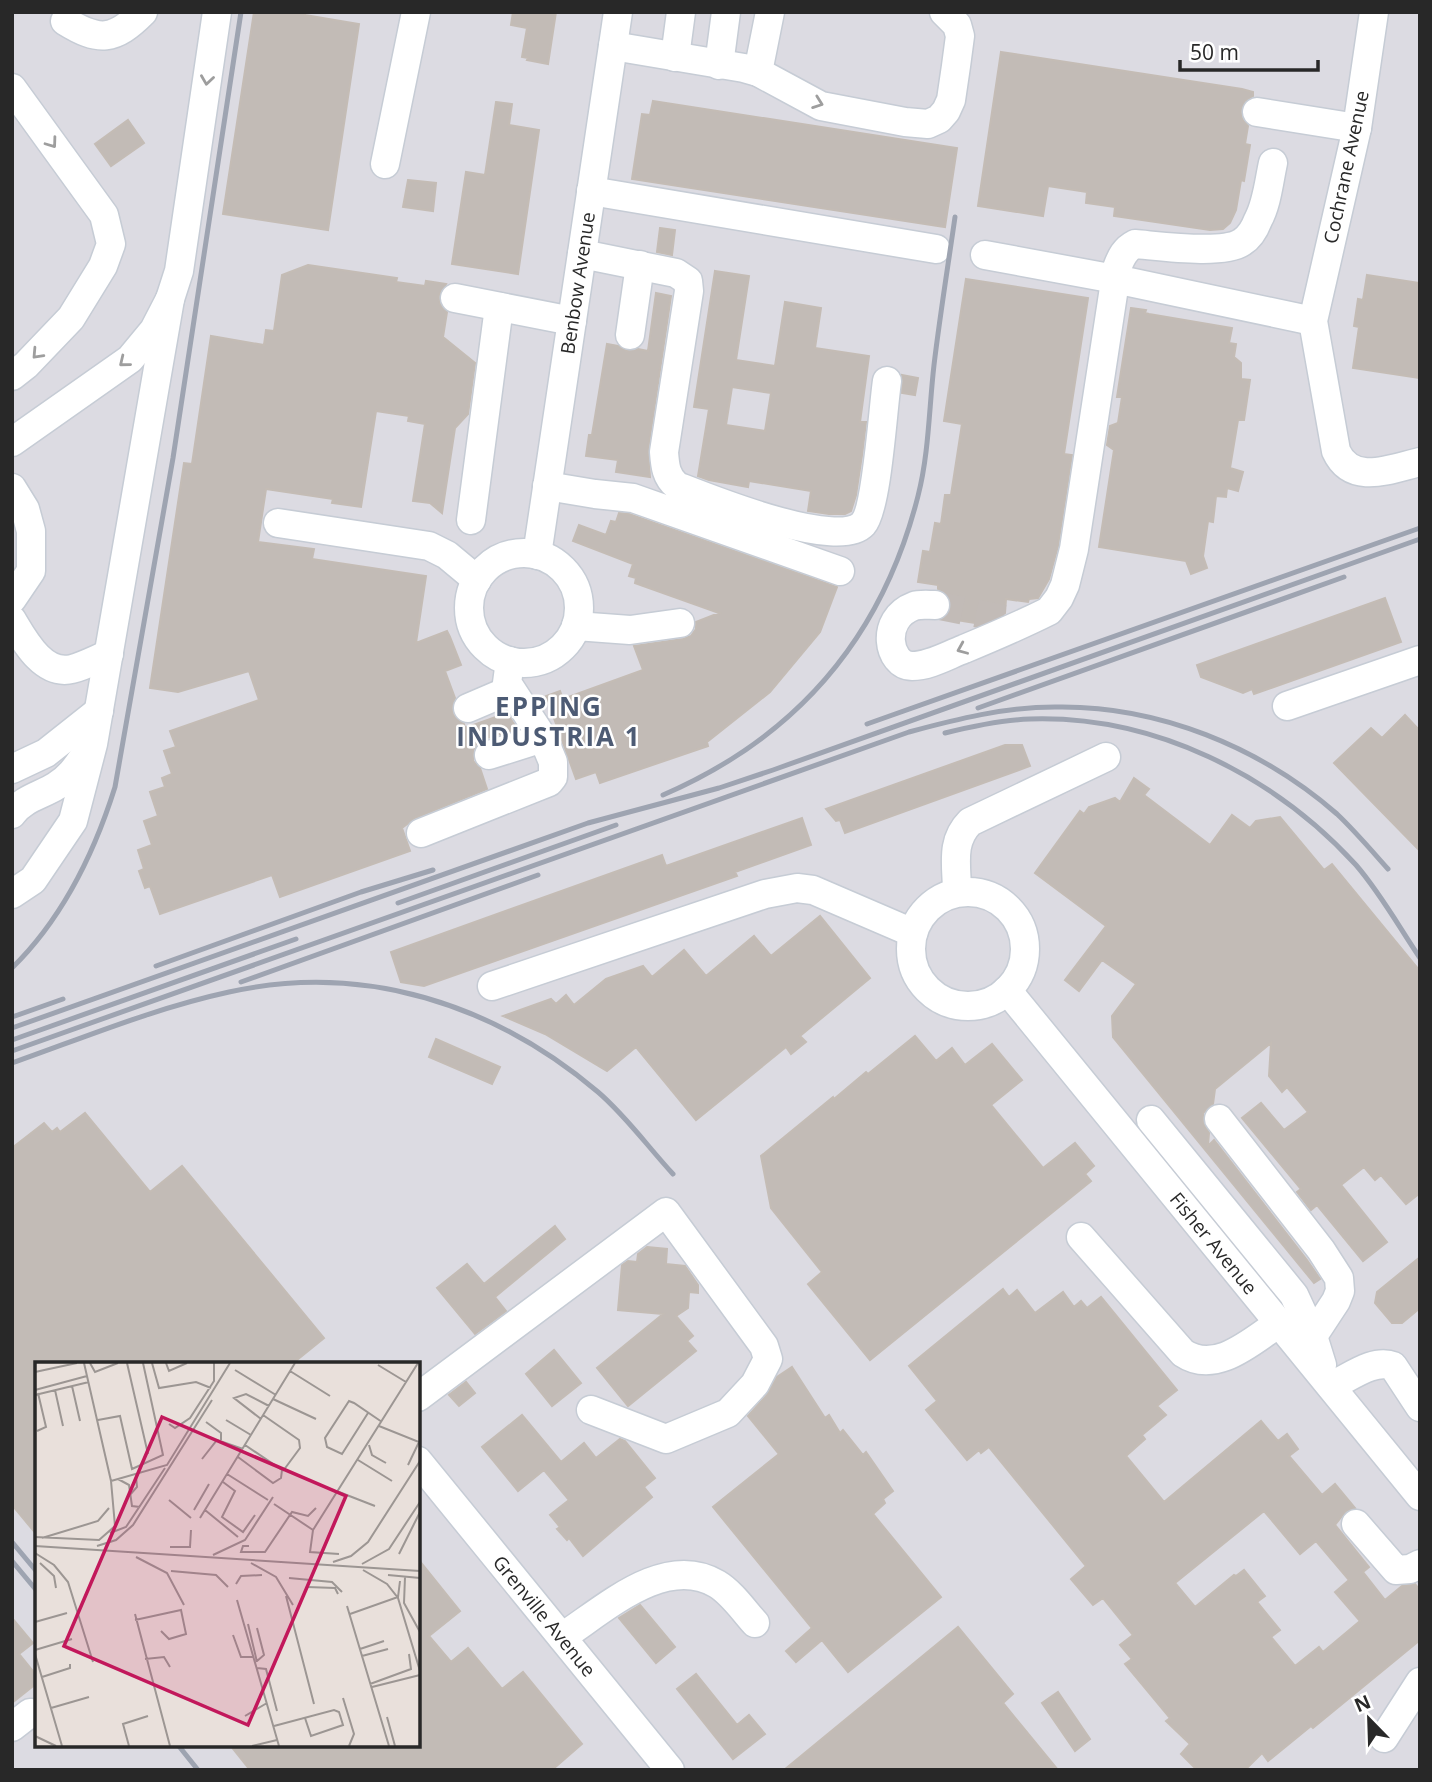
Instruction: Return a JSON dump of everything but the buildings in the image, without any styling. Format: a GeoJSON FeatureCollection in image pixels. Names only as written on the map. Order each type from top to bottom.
{"type":"FeatureCollection","features":[{"type":"Feature","properties":{"kind":"lane"},"geometry":{"type":"LineString","coordinates":[[65,21],[86,34],[104,36],[121,31],[143,12]]}},
{"type":"Feature","properties":{"kind":"lane"},"geometry":{"type":"LineString","coordinates":[[12,894],[33,880],[73,821],[93,744],[170,299],[179,271],[217,12]]}},
{"type":"Feature","properties":{"kind":"lane"},"geometry":{"type":"LineString","coordinates":[[385,164],[416,12]]}},
{"type":"Feature","properties":{"kind":"lane","name":"Benbow Avenue"},"geometry":{"type":"LineString","coordinates":[[537,555],[618,12]]}},
{"type":"Feature","properties":{"kind":"lane"},"geometry":{"type":"LineString","coordinates":[[675,57],[681,12]]}},
{"type":"Feature","properties":{"kind":"lane"},"geometry":{"type":"LineString","coordinates":[[719,65],[726,12]]}},
{"type":"Feature","properties":{"kind":"lane"},"geometry":{"type":"LineString","coordinates":[[758,72],[770,12]]}},
{"type":"Feature","properties":{"kind":"lane","name":"Cochrane Avenue"},"geometry":{"type":"LineString","coordinates":[[1313,321],[1357,128],[1374,12]]}},
{"type":"Feature","properties":{"kind":"lane"},"geometry":{"type":"LineString","coordinates":[[613,46],[758,72],[821,106],[928,124],[939,119],[951,100],[960,36],[950,14]]}},
{"type":"Feature","properties":{"kind":"lane"},"geometry":{"type":"LineString","coordinates":[[12,88],[104,215],[111,244],[103,266],[71,318],[12,376]]}},
{"type":"Feature","properties":{"kind":"lane"},"geometry":{"type":"LineString","coordinates":[[1257,113],[1357,128]]}},
{"type":"Feature","properties":{"kind":"lane"},"geometry":{"type":"LineString","coordinates":[[935,605],[916,605],[893,621],[889,633],[896,655],[902,663],[909,666],[932,662],[1014,621],[1049,611],[1059,598],[1070,567],[1115,279],[1121,257],[1135,244],[1215,249],[1242,242],[1252,233],[1260,217],[1273,163]]}},
{"type":"Feature","properties":{"kind":"lane"},"geometry":{"type":"LineString","coordinates":[[591,191],[936,249]]}},
{"type":"Feature","properties":{"kind":"lane"},"geometry":{"type":"LineString","coordinates":[[582,254],[640,265],[683,276],[688,281],[689,291],[664,452],[666,471],[677,486],[778,522],[835,531],[855,529],[862,525],[868,516],[887,381]]}},
{"type":"Feature","properties":{"kind":"lane"},"geometry":{"type":"LineString","coordinates":[[985,256],[1115,279],[1313,321],[1334,441],[1341,462],[1358,472],[1375,472],[1420,462]]}},
{"type":"Feature","properties":{"kind":"lane"},"geometry":{"type":"LineString","coordinates":[[630,335],[640,265]]}},
{"type":"Feature","properties":{"kind":"lane"},"geometry":{"type":"LineString","coordinates":[[455,298],[572,321]]}},
{"type":"Feature","properties":{"kind":"lane"},"geometry":{"type":"LineString","coordinates":[[12,442],[130,359],[154,330],[170,299]]}},
{"type":"Feature","properties":{"kind":"lane"},"geometry":{"type":"LineString","coordinates":[[471,520],[499,307]]}},
{"type":"Feature","properties":{"kind":"lane"},"geometry":{"type":"LineString","coordinates":[[547,486],[632,498],[840,571]]}},
{"type":"Feature","properties":{"kind":"lane"},"geometry":{"type":"LineString","coordinates":[[12,488],[25,509],[31,531],[31,570],[12,599]]}},
{"type":"Feature","properties":{"kind":"lane"},"geometry":{"type":"LineString","coordinates":[[278,523],[429,546],[447,555],[477,580]]}},
{"type":"Feature","properties":{"kind":"lane"},"geometry":{"type":"LineString","coordinates":[[517,554],[537,555],[556,564],[570,578],[578,597],[576,626],[571,636],[558,651],[540,661],[520,663],[500,658],[484,647],[472,630],[468,610],[477,580],[482,572],[498,559],[517,554]]}},
{"type":"Feature","properties":{"kind":"lane"},"geometry":{"type":"LineString","coordinates":[[12,620],[29,648],[54,668],[73,669],[108,654]]}},
{"type":"Feature","properties":{"kind":"lane"},"geometry":{"type":"LineString","coordinates":[[576,626],[630,630],[680,623]]}},
{"type":"Feature","properties":{"kind":"lane"},"geometry":{"type":"LineString","coordinates":[[1287,706],[1420,660]]}},
{"type":"Feature","properties":{"kind":"lane"},"geometry":{"type":"LineString","coordinates":[[421,833],[548,782],[553,777],[554,769],[543,738],[507,683],[510,661]]}},
{"type":"Feature","properties":{"kind":"lane"},"geometry":{"type":"LineString","coordinates":[[468,708],[510,690]]}},
{"type":"Feature","properties":{"kind":"lane"},"geometry":{"type":"LineString","coordinates":[[12,769],[46,753],[99,710]]}},
{"type":"Feature","properties":{"kind":"lane"},"geometry":{"type":"LineString","coordinates":[[489,755],[543,738]]}},
{"type":"Feature","properties":{"kind":"lane"},"geometry":{"type":"LineString","coordinates":[[12,814],[23,802],[58,786],[71,774],[93,744]]}},
{"type":"Feature","properties":{"kind":"lane"},"geometry":{"type":"LineString","coordinates":[[957,892],[957,841],[961,831],[970,822],[1106,757]]}},
{"type":"Feature","properties":{"kind":"lane"},"geometry":{"type":"LineString","coordinates":[[492,986],[765,894],[797,888],[813,890],[913,933]]}},
{"type":"Feature","properties":{"kind":"lane"},"geometry":{"type":"LineString","coordinates":[[957,892],[978,892],[999,900],[1013,913],[1023,932],[1025,954],[1021,971],[1007,990],[992,1001],[976,1006],[959,1006],[938,998],[923,985],[912,965],[910,943],[913,933],[916,922],[927,908],[941,897],[957,892]]}},
{"type":"Feature","properties":{"kind":"lane","name":"Fisher Avenue"},"geometry":{"type":"LineString","coordinates":[[1007,990],[1420,1496]]}},
{"type":"Feature","properties":{"kind":"lane"},"geometry":{"type":"LineString","coordinates":[[1219,1119],[1321,1250],[1339,1278],[1340,1291],[1336,1301],[1313,1336]]}},
{"type":"Feature","properties":{"kind":"lane"},"geometry":{"type":"LineString","coordinates":[[1151,1120],[1294,1295],[1313,1336],[1329,1384],[1377,1364],[1387,1363],[1393,1366],[1420,1407]]}},
{"type":"Feature","properties":{"kind":"lane"},"geometry":{"type":"LineString","coordinates":[[420,1396],[666,1212],[764,1346],[768,1359],[755,1384],[728,1413],[666,1439],[591,1410]]}},
{"type":"Feature","properties":{"kind":"lane"},"geometry":{"type":"LineString","coordinates":[[1081,1237],[1183,1353],[1193,1360],[1207,1362],[1226,1356],[1279,1323]]}},
{"type":"Feature","properties":{"kind":"lane","name":"Grenville Avenue"},"geometry":{"type":"LineString","coordinates":[[420,1463],[670,1770]]}},
{"type":"Feature","properties":{"kind":"lane"},"geometry":{"type":"LineString","coordinates":[[1356,1524],[1396,1570],[1410,1569],[1420,1564]]}},
{"type":"Feature","properties":{"kind":"lane"},"geometry":{"type":"LineString","coordinates":[[562,1637],[652,1581],[683,1573],[700,1576],[720,1586],[755,1623]]}},
{"type":"Feature","properties":{"kind":"lane"},"geometry":{"type":"LineString","coordinates":[[1384,1738],[1420,1682]]}},
{"type":"Feature","properties":{"kind":"shaded area"},"geometry":{"type":"Polygon","coordinates":[[[12,12],[1420,12],[1420,1770],[12,1770],[12,12]]]}},
{"type":"Feature","properties":{"kind":"tunnel"},"geometry":{"type":"LineString","coordinates":[[935,605],[1004,619]]}},
{"type":"Feature","properties":{"kind":"railway"},"geometry":{"type":"LineString","coordinates":[[12,968],[47,928],[75,884],[97,837],[115,787],[173,458],[241,12]]}},
{"type":"Feature","properties":{"kind":"railway"},"geometry":{"type":"LineString","coordinates":[[663,795],[711,771],[754,744],[793,712],[827,677],[857,638],[882,594],[902,547],[922,480],[936,346],[955,217]]}},
{"type":"Feature","properties":{"kind":"railway"},"geometry":{"type":"LineString","coordinates":[[867,724],[1420,528]]}},
{"type":"Feature","properties":{"kind":"railway"},"geometry":{"type":"LineString","coordinates":[[12,1028],[588,823],[719,788],[773,770],[1420,539]]}},
{"type":"Feature","properties":{"kind":"railway"},"geometry":{"type":"LineString","coordinates":[[978,708],[1344,577]]}},
{"type":"Feature","properties":{"kind":"railway"},"geometry":{"type":"LineString","coordinates":[[12,1051],[909,732],[999,711],[1055,707],[1094,708],[1132,713],[1206,735],[1241,750],[1307,790],[1344,820],[1388,869]]}},
{"type":"Feature","properties":{"kind":"railway"},"geometry":{"type":"LineString","coordinates":[[945,733],[1008,721],[1076,720],[1122,727],[1209,757],[1250,778],[1324,833],[1365,876],[1420,958]]}},
{"type":"Feature","properties":{"kind":"railway"},"geometry":{"type":"LineString","coordinates":[[398,903],[616,825]]}},
{"type":"Feature","properties":{"kind":"railway"},"geometry":{"type":"LineString","coordinates":[[156,966],[361,892],[433,870]]}},
{"type":"Feature","properties":{"kind":"railway"},"geometry":{"type":"LineString","coordinates":[[241,982],[538,875]]}},
{"type":"Feature","properties":{"kind":"railway"},"geometry":{"type":"LineString","coordinates":[[12,1040],[296,939]]}},
{"type":"Feature","properties":{"kind":"railway"},"geometry":{"type":"LineString","coordinates":[[12,1063],[147,1015],[229,992],[279,984],[329,983],[378,987],[425,998],[471,1014],[515,1035],[558,1061],[608,1101],[673,1174]]}},
{"type":"Feature","properties":{"kind":"railway"},"geometry":{"type":"LineString","coordinates":[[12,1017],[63,999]]}},
{"type":"Feature","properties":{"kind":"railway"},"geometry":{"type":"LineString","coordinates":[[12,1542],[35,1570]]}},
{"type":"Feature","properties":{"kind":"railway"},"geometry":{"type":"LineString","coordinates":[[12,1561],[35,1589]]}},
{"type":"Feature","properties":{"kind":"railway"},"geometry":{"type":"LineString","coordinates":[[180,1747],[198,1770]]}},
{"type":"Feature","properties":{"kind":"district","name":"EPPING INDUSTRIA 1"},"geometry":{"type":"Point","coordinates":[549,722]}}]}
